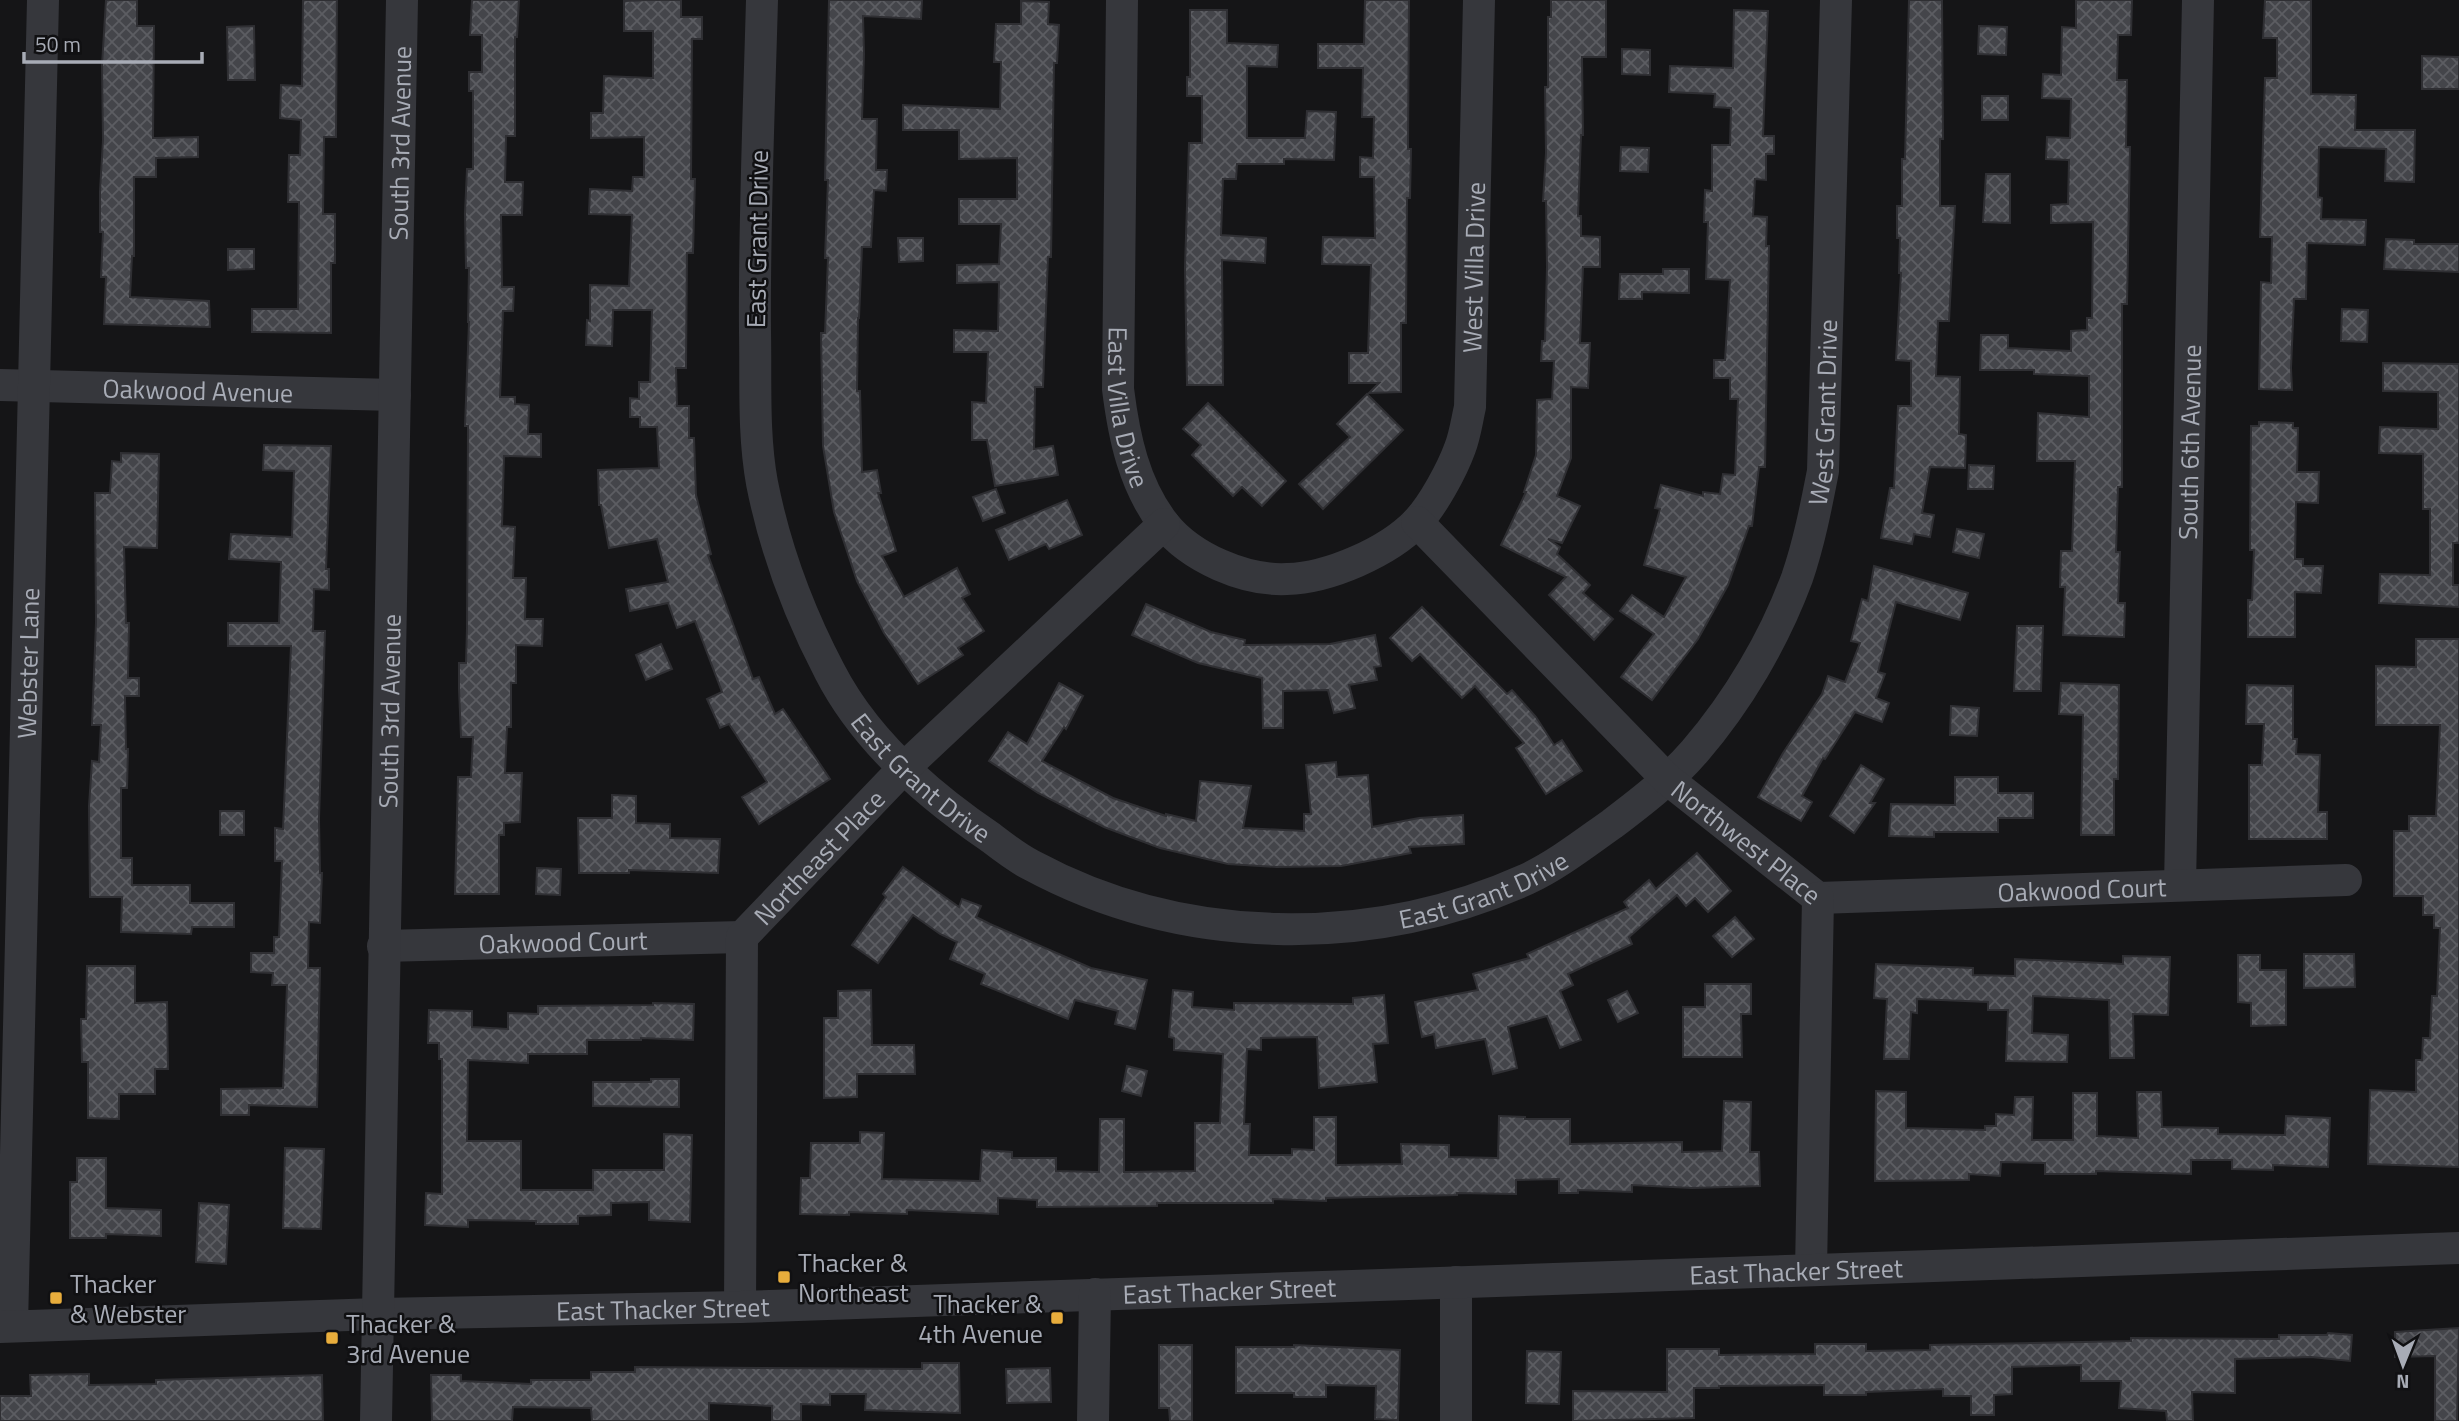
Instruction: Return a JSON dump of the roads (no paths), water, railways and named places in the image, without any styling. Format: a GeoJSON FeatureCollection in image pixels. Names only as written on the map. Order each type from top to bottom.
{"type":"FeatureCollection","features":[{"type":"Feature","properties":{"kind":"street","name":"Webster Lane"},"geometry":{"type":"LineString","coordinates":[[6,1326],[43,0]]}},
{"type":"Feature","properties":{"kind":"street","name":"South 3rd Avenue"},"geometry":{"type":"LineString","coordinates":[[376,1421],[402,0]]}},
{"type":"Feature","properties":{"kind":"street","name":"East Grant Drive"},"geometry":{"type":"LineString","coordinates":[[762,0],[755,278],[756,430],[761,480],[775,536],[806,624],[833,679],[903,768],[961,817],[1028,864],[1096,895],[1156,914],[1211,923],[1286,930],[1354,926],[1419,916],[1478,898],[1544,869],[1591,839],[1667,779]]}},
{"type":"Feature","properties":{"kind":"street","name":"East Villa Drive"},"geometry":{"type":"LineString","coordinates":[[1122,0],[1118,390],[1123,426],[1142,488],[1164,524],[1185,545],[1242,574],[1287,579],[1333,570],[1375,554],[1417,522]]}},
{"type":"Feature","properties":{"kind":"street","name":"West Villa Drive"},"geometry":{"type":"LineString","coordinates":[[1417,522],[1442,485],[1460,448],[1470,407],[1479,0]]}},
{"type":"Feature","properties":{"kind":"street","name":"West Grant Drive"},"geometry":{"type":"LineString","coordinates":[[1667,779],[1693,754],[1720,719],[1773,634],[1797,577],[1814,520],[1823,471],[1836,0]]}},
{"type":"Feature","properties":{"kind":"street","name":"South 6th Avenue"},"geometry":{"type":"LineString","coordinates":[[2180,885],[2198,0]]}},
{"type":"Feature","properties":{"kind":"street","name":"Oakwood Avenue"},"geometry":{"type":"LineString","coordinates":[[0,385],[395,396]]}},
{"type":"Feature","properties":{"kind":"street","name":"Northwest Place"},"geometry":{"type":"LineString","coordinates":[[1417,522],[1667,779],[1818,898],[1811,1270]]}},
{"type":"Feature","properties":{"kind":"street","name":"Northeast Place"},"geometry":{"type":"LineString","coordinates":[[740,1307],[742,937],[903,768],[1164,524]]}},
{"type":"Feature","properties":{"kind":"street","name":"Oakwood Court"},"geometry":{"type":"LineString","coordinates":[[1818,898],[2346,880]]}},
{"type":"Feature","properties":{"kind":"street","name":"Oakwood Court"},"geometry":{"type":"LineString","coordinates":[[383,946],[742,937]]}},
{"type":"Feature","properties":{"kind":"street","name":"East Thacker Street"},"geometry":{"type":"LineString","coordinates":[[6,1326],[378,1314],[740,1307],[2459,1248]]}},
{"type":"Feature","properties":{"kind":"street"},"geometry":{"type":"LineString","coordinates":[[1456,1282],[1456,1421]]}},
{"type":"Feature","properties":{"kind":"street"},"geometry":{"type":"LineString","coordinates":[[1093,1421],[1095,1294]]}},
{"type":"Feature","properties":{"kind":"place","name":"Thacker & Northeast"},"geometry":{"type":"Point","coordinates":[784,1277]}},
{"type":"Feature","properties":{"kind":"place","name":"Thacker & Webster"},"geometry":{"type":"Point","coordinates":[56,1298]}},
{"type":"Feature","properties":{"kind":"place","name":"Thacker & 4th Avenue"},"geometry":{"type":"Point","coordinates":[1057,1318]}},
{"type":"Feature","properties":{"kind":"place","name":"Thacker & 3rd Avenue"},"geometry":{"type":"Point","coordinates":[332,1338]}}]}
